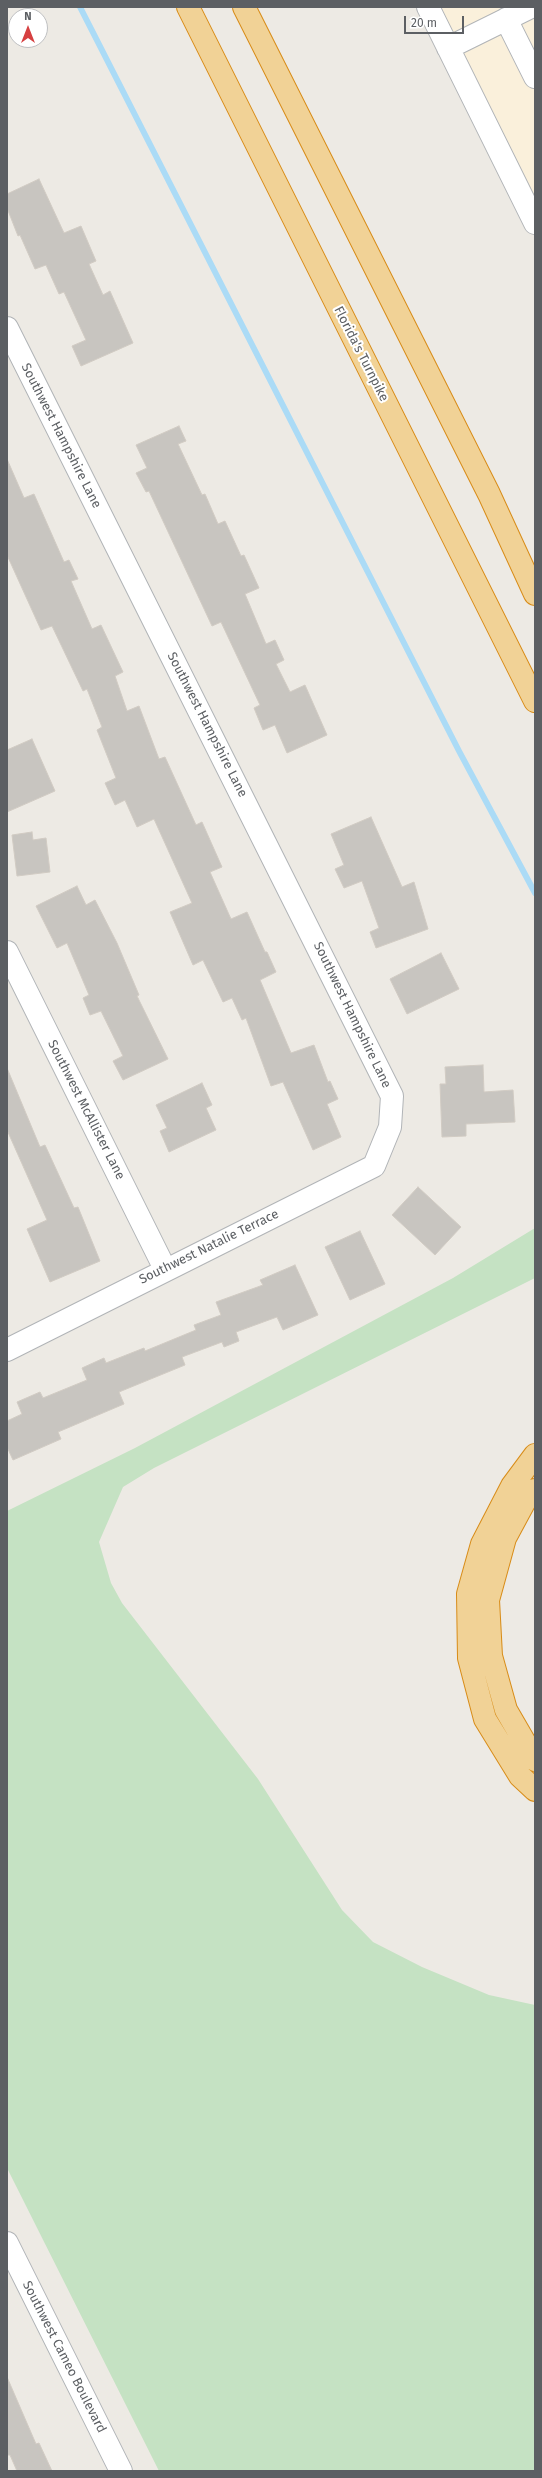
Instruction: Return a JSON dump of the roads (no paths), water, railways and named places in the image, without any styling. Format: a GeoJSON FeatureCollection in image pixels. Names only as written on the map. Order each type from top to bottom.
{"type":"FeatureCollection","features":[{"type":"Feature","properties":{"kind":"highway","name":"Florida's Turnpike"},"geometry":{"type":"LineString","coordinates":[[188,7],[535,701]]}},
{"type":"Feature","properties":{"kind":"highway"},"geometry":{"type":"LineString","coordinates":[[244,7],[489,494],[535,594]]}},
{"type":"Feature","properties":{"kind":"highway"},"geometry":{"type":"LineString","coordinates":[[489,494],[535,564]]}},
{"type":"Feature","properties":{"kind":"highway"},"geometry":{"type":"LineString","coordinates":[[535,1455],[512,1486],[482,1544],[468,1594],[469,1658],[484,1719],[520,1776],[535,1790]]}},
{"type":"Feature","properties":{"kind":"highway"},"geometry":{"type":"LineString","coordinates":[[535,1490],[526,1499],[505,1538],[488,1600],[491,1656],[506,1710],[535,1760]]}},
{"type":"Feature","properties":{"kind":"street"},"geometry":{"type":"LineString","coordinates":[[428,7],[448,48],[528,191],[535,223]]}},
{"type":"Feature","properties":{"kind":"street"},"geometry":{"type":"LineString","coordinates":[[448,48],[531,7]]}},
{"type":"Feature","properties":{"kind":"street"},"geometry":{"type":"LineString","coordinates":[[506,19],[535,77]]}},
{"type":"Feature","properties":{"kind":"street","name":"Southwest Hampshire Lane"},"geometry":{"type":"LineString","coordinates":[[7,328],[374,1058],[392,1096],[390,1127]]}},
{"type":"Feature","properties":{"kind":"street","name":"Southwest McAllister Lane"},"geometry":{"type":"LineString","coordinates":[[7,952],[165,1268]]}},
{"type":"Feature","properties":{"kind":"street","name":"Southwest Natalie Terrace"},"geometry":{"type":"LineString","coordinates":[[7,1350],[165,1268],[374,1166],[390,1127]]}},
{"type":"Feature","properties":{"kind":"street","name":"Southwest Cameo Boulevard"},"geometry":{"type":"LineString","coordinates":[[7,2243],[121,2471]]}},
{"type":"Feature","properties":{"kind":"waterway"},"geometry":{"type":"LineString","coordinates":[[80,7],[459,751],[535,893]]}}]}
